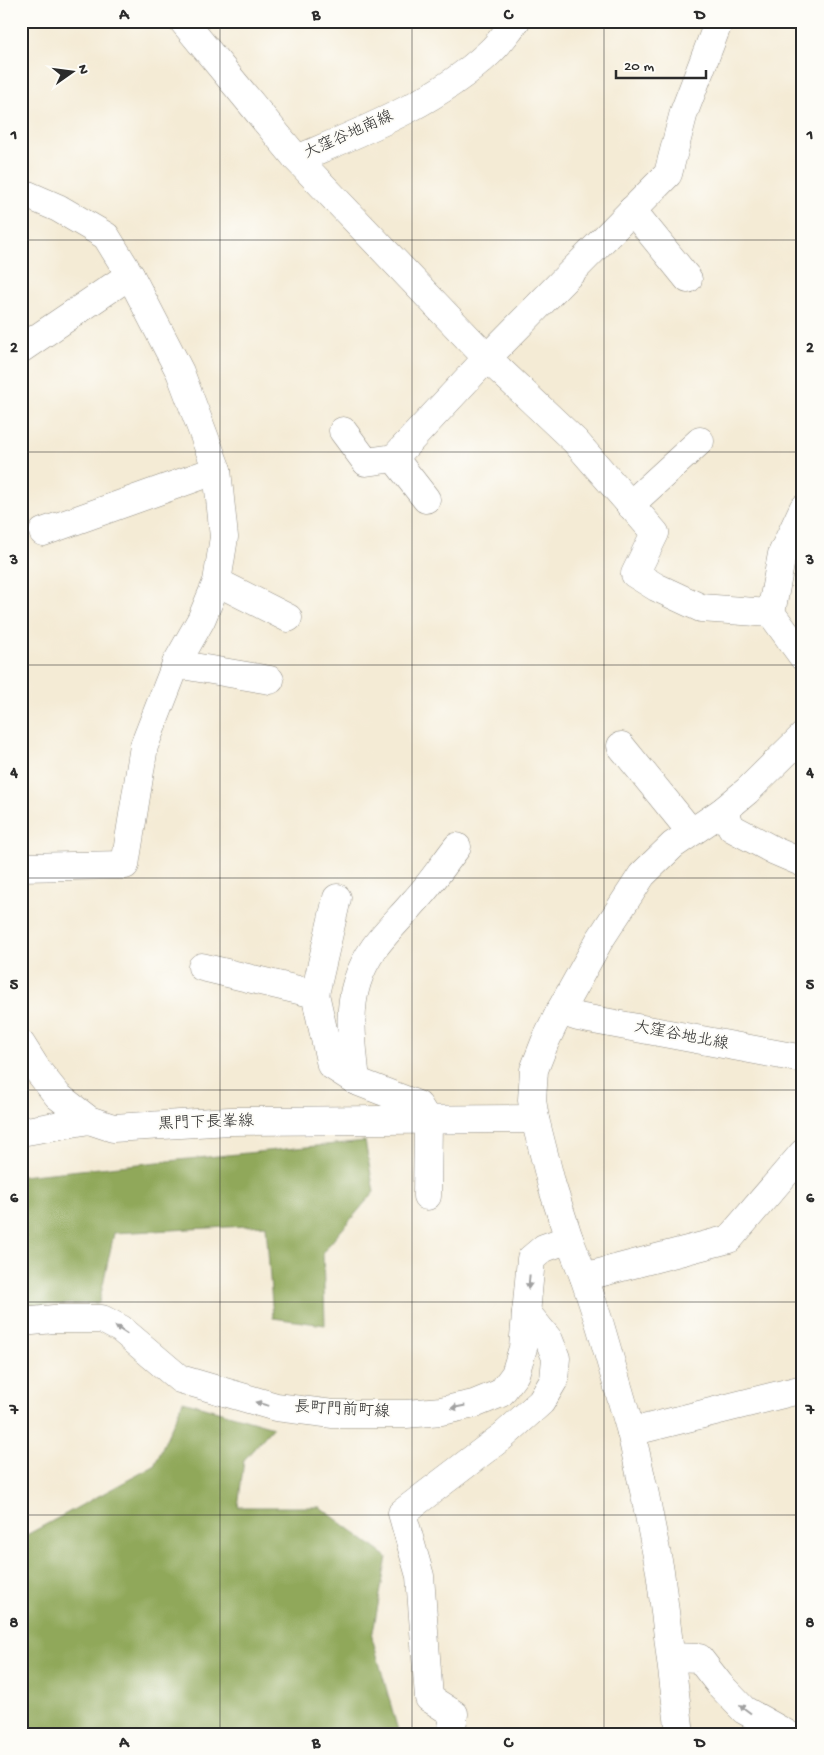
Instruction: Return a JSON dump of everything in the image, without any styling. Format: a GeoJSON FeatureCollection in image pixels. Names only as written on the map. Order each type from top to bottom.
{"type":"FeatureCollection","features":[{"type":"Feature","properties":{"kind":"street","name":"大窪谷地南線"},"geometry":{"type":"LineString","coordinates":[[183,21],[297,159],[391,118],[455,80],[490,53],[516,21]]}},
{"type":"Feature","properties":{"kind":"street"},"geometry":{"type":"LineString","coordinates":[[343,431],[366,462],[394,458],[487,358],[668,174],[684,112],[719,21]]}},
{"type":"Feature","properties":{"kind":"street"},"geometry":{"type":"LineString","coordinates":[[297,159],[487,358],[575,441],[655,533],[635,574],[656,587],[701,608],[772,613]]}},
{"type":"Feature","properties":{"kind":"street"},"geometry":{"type":"LineString","coordinates":[[21,192],[58,208],[106,236],[130,275],[180,372],[217,470],[224,537],[217,582],[201,620],[176,664],[144,746],[125,865],[21,867]]}},
{"type":"Feature","properties":{"kind":"street"},"geometry":{"type":"LineString","coordinates":[[632,210],[688,279]]}},
{"type":"Feature","properties":{"kind":"street"},"geometry":{"type":"LineString","coordinates":[[21,349],[130,275]]}},
{"type":"Feature","properties":{"kind":"street"},"geometry":{"type":"LineString","coordinates":[[630,505],[700,441]]}},
{"type":"Feature","properties":{"kind":"street"},"geometry":{"type":"LineString","coordinates":[[394,458],[426,499]]}},
{"type":"Feature","properties":{"kind":"street"},"geometry":{"type":"LineString","coordinates":[[43,532],[217,470]]}},
{"type":"Feature","properties":{"kind":"street"},"geometry":{"type":"LineString","coordinates":[[803,509],[782,554],[772,613],[803,658]]}},
{"type":"Feature","properties":{"kind":"street"},"geometry":{"type":"LineString","coordinates":[[217,582],[288,618]]}},
{"type":"Feature","properties":{"kind":"street"},"geometry":{"type":"LineString","coordinates":[[176,664],[270,680]]}},
{"type":"Feature","properties":{"kind":"street"},"geometry":{"type":"LineString","coordinates":[[680,1734],[660,1571],[631,1432],[600,1325],[552,1186],[532,1100],[534,1070],[560,1011],[599,941],[642,875],[673,845],[748,792],[803,736]]}},
{"type":"Feature","properties":{"kind":"street"},"geometry":{"type":"LineString","coordinates":[[621,746],[691,832]]}},
{"type":"Feature","properties":{"kind":"street"},"geometry":{"type":"LineString","coordinates":[[723,811],[732,828],[774,851],[803,863]]}},
{"type":"Feature","properties":{"kind":"street"},"geometry":{"type":"LineString","coordinates":[[356,1082],[351,1026],[356,983],[369,954],[414,902],[457,847]]}},
{"type":"Feature","properties":{"kind":"street"},"geometry":{"type":"LineString","coordinates":[[337,898],[315,994],[331,1065],[356,1082],[418,1105],[428,1121],[428,1196]]}},
{"type":"Feature","properties":{"kind":"street"},"geometry":{"type":"LineString","coordinates":[[202,967],[315,994]]}},
{"type":"Feature","properties":{"kind":"street","name":"大窪谷地北線"},"geometry":{"type":"LineString","coordinates":[[560,1011],[578,1017],[803,1059]]}},
{"type":"Feature","properties":{"kind":"street","name":"黒門下長峯線"},"geometry":{"type":"LineString","coordinates":[[21,1044],[38,1071],[58,1096],[89,1120],[113,1128],[230,1121],[535,1119]]}},
{"type":"Feature","properties":{"kind":"street"},"geometry":{"type":"LineString","coordinates":[[21,1132],[89,1120]]}},
{"type":"Feature","properties":{"kind":"street"},"geometry":{"type":"LineString","coordinates":[[584,1277],[729,1239],[803,1153]]}},
{"type":"Feature","properties":{"kind":"street","name":"長町門前町線"},"geometry":{"type":"LineString","coordinates":[[21,1322],[54,1319],[102,1319],[121,1329],[180,1379],[276,1407],[333,1414],[406,1414],[441,1411],[474,1404],[501,1393],[515,1374],[523,1348],[531,1259],[544,1248],[569,1239]]}},
{"type":"Feature","properties":{"kind":"street"},"geometry":{"type":"LineString","coordinates":[[451,1734],[454,1714],[429,1698],[420,1576],[402,1513],[503,1436],[541,1402],[554,1380],[556,1358],[549,1340],[526,1312]]}},
{"type":"Feature","properties":{"kind":"street"},"geometry":{"type":"LineString","coordinates":[[631,1432],[798,1385]]}},
{"type":"Feature","properties":{"kind":"street"},"geometry":{"type":"LineString","coordinates":[[671,1657],[699,1658],[720,1685],[744,1710],[787,1734]]}},
{"type":"Feature","properties":{"kind":"green space"},"geometry":{"type":"Polygon","coordinates":[[[365,1141],[374,1192],[323,1252],[325,1325],[273,1318],[266,1225],[114,1233],[99,1303],[21,1306],[21,1176],[365,1141]]]}},
{"type":"Feature","properties":{"kind":"green space"},"geometry":{"type":"Polygon","coordinates":[[[183,1401],[273,1427],[244,1460],[238,1507],[320,1507],[387,1557],[372,1637],[399,1734],[21,1734],[21,1538],[154,1466],[183,1401]]]}}]}
